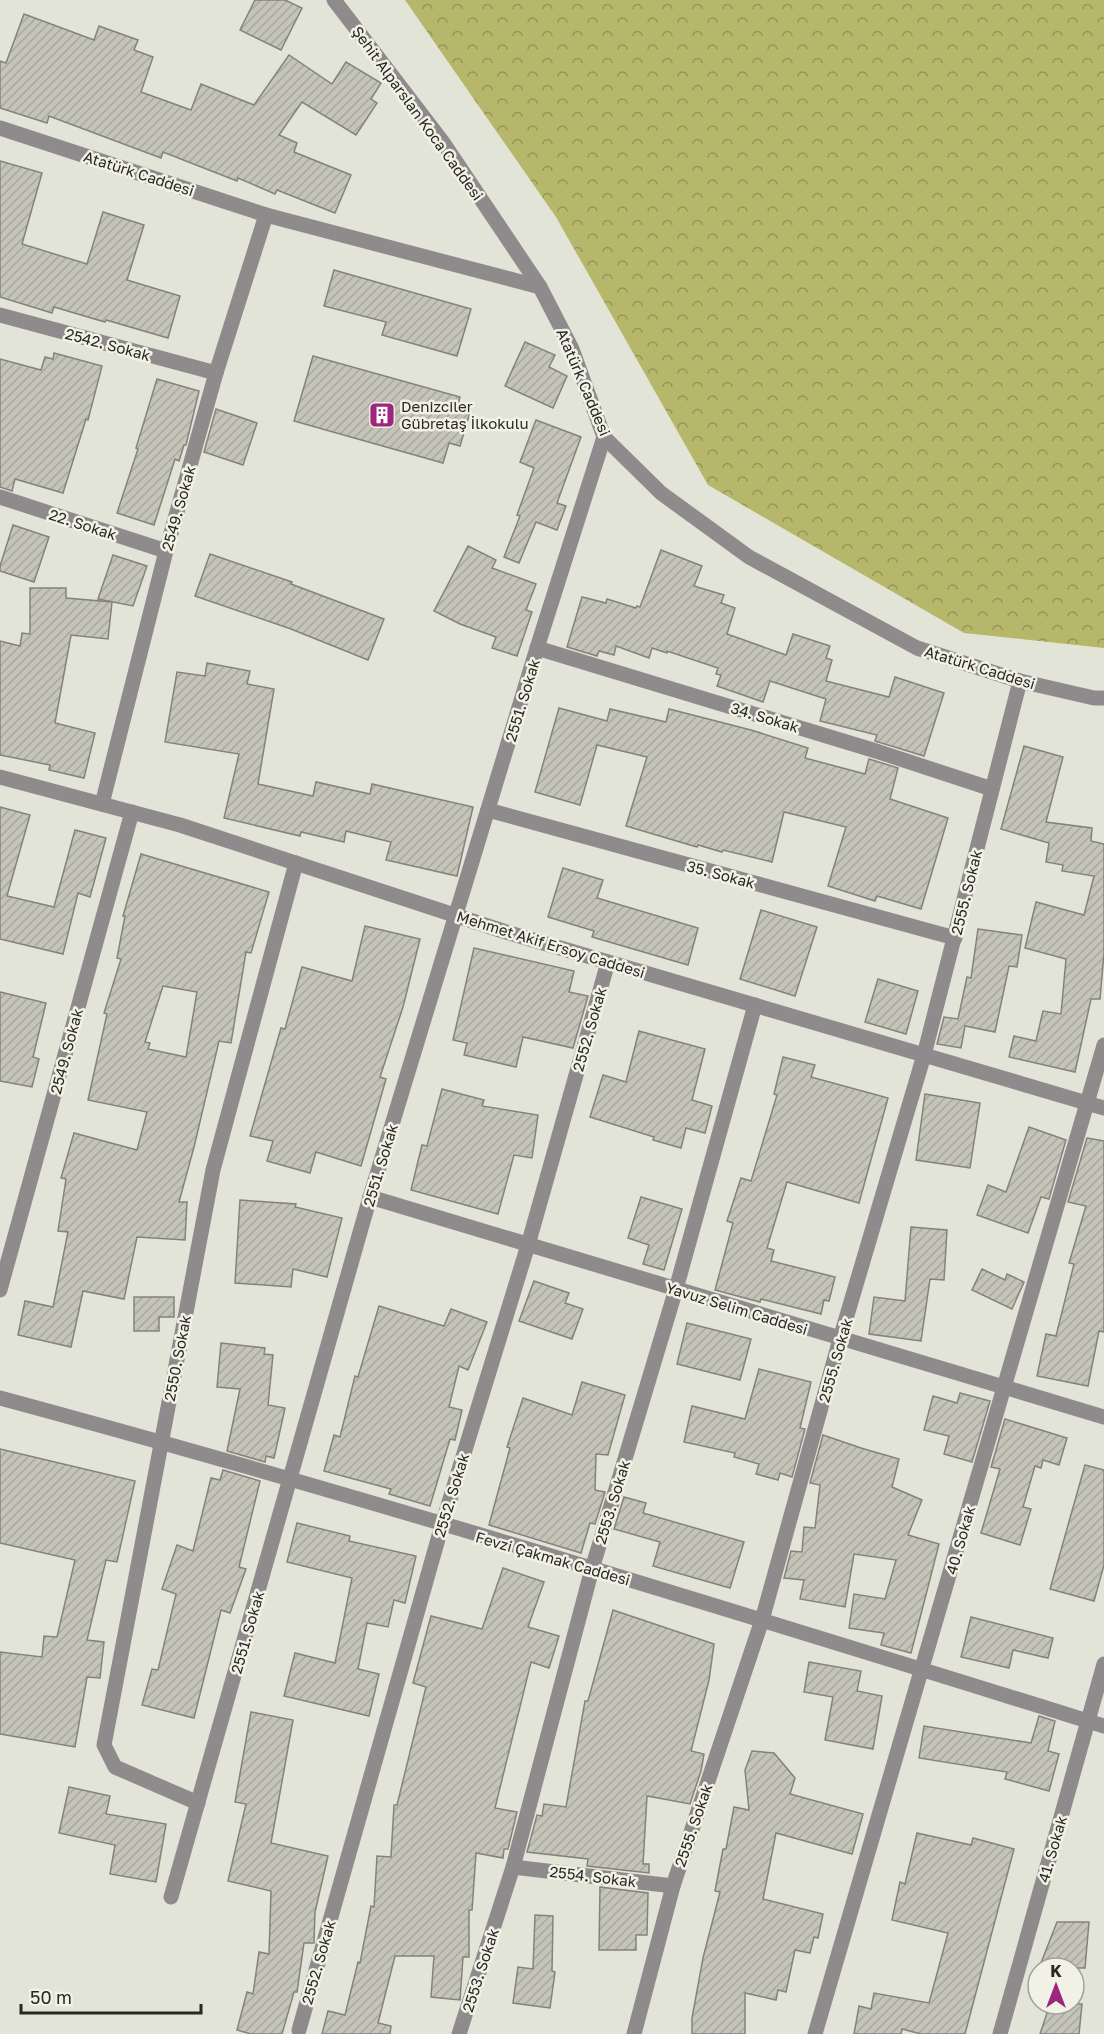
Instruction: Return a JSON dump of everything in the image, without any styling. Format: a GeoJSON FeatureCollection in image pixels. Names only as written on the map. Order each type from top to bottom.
{"type":"FeatureCollection","features":[{"type":"Feature","properties":{"kind":"street","name":"Şehit Alparslan Koca Caddesi"},"geometry":{"type":"LineString","coordinates":[[334,0],[442,141],[540,287]]}},
{"type":"Feature","properties":{"kind":"street","name":"Atatürk Caddesi"},"geometry":{"type":"LineString","coordinates":[[0,128],[266,214],[540,287],[572,349],[604,437],[661,493],[749,557],[917,648],[1020,681],[1104,698]]}},
{"type":"Feature","properties":{"kind":"street","name":"2549. Sokak"},"geometry":{"type":"LineString","coordinates":[[102,804],[166,551],[216,373],[266,214]]}},
{"type":"Feature","properties":{"kind":"street","name":"2542. Sokak"},"geometry":{"type":"LineString","coordinates":[[0,315],[216,373]]}},
{"type":"Feature","properties":{"kind":"street","name":"2551. Sokak"},"geometry":{"type":"LineString","coordinates":[[171,1897],[370,1197],[537,648],[604,437]]}},
{"type":"Feature","properties":{"kind":"street","name":"22. Sokak"},"geometry":{"type":"LineString","coordinates":[[0,497],[166,551]]}},
{"type":"Feature","properties":{"kind":"street","name":"34. Sokak"},"geometry":{"type":"LineString","coordinates":[[537,648],[876,751],[992,789]]}},
{"type":"Feature","properties":{"kind":"street","name":"2555. Sokak"},"geometry":{"type":"LineString","coordinates":[[634,2034],[673,1886],[762,1620],[840,1339],[924,1055],[1020,681]]}},
{"type":"Feature","properties":{"kind":"street","name":"Mehmet Akif Ersoy Caddesi"},"geometry":{"type":"LineString","coordinates":[[0,777],[132,812],[608,962],[1104,1108]]}},
{"type":"Feature","properties":{"kind":"street","name":"35. Sokak"},"geometry":{"type":"LineString","coordinates":[[488,810],[955,938]]}},
{"type":"Feature","properties":{"kind":"street","name":"2549. Sokak"},"geometry":{"type":"LineString","coordinates":[[0,1290],[132,812]]}},
{"type":"Feature","properties":{"kind":"street","name":"2550. Sokak"},"geometry":{"type":"LineString","coordinates":[[198,1803],[116,1767],[104,1746],[213,1170],[296,863]]}},
{"type":"Feature","properties":{"kind":"street","name":"2552. Sokak"},"geometry":{"type":"LineString","coordinates":[[299,2030],[442,1525],[528,1245],[608,962]]}},
{"type":"Feature","properties":{"kind":"street","name":"2553. Sokak"},"geometry":{"type":"LineString","coordinates":[[459,2034],[513,1866],[592,1569],[676,1289],[755,1005]]}},
{"type":"Feature","properties":{"kind":"street","name":"40. Sokak"},"geometry":{"type":"LineString","coordinates":[[815,2034],[1104,1045]]}},
{"type":"Feature","properties":{"kind":"street","name":"Yavuz Selim Caddesi"},"geometry":{"type":"LineString","coordinates":[[370,1197],[1104,1417]]}},
{"type":"Feature","properties":{"kind":"street","name":"Fevzi Çakmak Caddesi"},"geometry":{"type":"LineString","coordinates":[[0,1398],[290,1479],[762,1620],[1104,1726]]}},
{"type":"Feature","properties":{"kind":"street","name":"41. Sokak"},"geometry":{"type":"LineString","coordinates":[[1000,2034],[1104,1664]]}},
{"type":"Feature","properties":{"kind":"street","name":"2554. Sokak"},"geometry":{"type":"LineString","coordinates":[[513,1866],[673,1886]]}},
{"type":"Feature","properties":{"kind":"green space"},"geometry":{"type":"Polygon","coordinates":[[[405,0],[1104,0],[1104,648],[964,633],[708,485],[556,217],[405,0]]]}},
{"type":"Feature","properties":{"kind":"building"},"geometry":{"type":"Polygon","coordinates":[[[255,0],[285,0],[302,8],[281,50],[240,30],[255,0]]]}},
{"type":"Feature","properties":{"kind":"building"},"geometry":{"type":"Polygon","coordinates":[[[24,14],[94,40],[99,26],[138,40],[134,50],[153,57],[141,92],[191,110],[201,84],[254,105],[289,55],[332,84],[346,62],[381,83],[371,99],[377,103],[356,135],[302,102],[279,135],[297,143],[294,152],[351,175],[335,213],[277,190],[275,194],[238,178],[237,181],[163,152],[161,158],[49,116],[47,123],[0,108],[0,61],[6,63],[24,14]]]}},
{"type":"Feature","properties":{"kind":"building"},"geometry":{"type":"Polygon","coordinates":[[[0,161],[42,173],[22,244],[87,264],[103,212],[144,225],[127,280],[180,296],[168,338],[54,307],[52,313],[0,297],[0,161]]]}},
{"type":"Feature","properties":{"kind":"building"},"geometry":{"type":"Polygon","coordinates":[[[334,270],[471,309],[457,356],[382,335],[386,322],[324,306],[334,270]]]}},
{"type":"Feature","properties":{"kind":"building"},"geometry":{"type":"Polygon","coordinates":[[[525,342],[555,355],[549,367],[567,376],[553,408],[505,386],[525,342]]]}},
{"type":"Feature","properties":{"kind":"building"},"geometry":{"type":"Polygon","coordinates":[[[54,353],[102,366],[88,420],[86,419],[63,493],[15,479],[12,491],[0,487],[0,359],[41,370],[45,357],[53,359],[54,353]]]}},
{"type":"Feature","properties":{"kind":"building","name":"Denizciler Gübretaş İlkokulu"},"geometry":{"type":"Polygon","coordinates":[[[313,356],[460,397],[458,405],[471,409],[460,446],[449,443],[443,463],[294,421],[313,356]]]}},
{"type":"Feature","properties":{"kind":"building"},"geometry":{"type":"Polygon","coordinates":[[[157,379],[199,391],[186,445],[184,445],[179,461],[175,459],[154,525],[117,513],[138,449],[136,448],[157,379]]]}},
{"type":"Feature","properties":{"kind":"building"},"geometry":{"type":"Polygon","coordinates":[[[216,409],[257,423],[243,465],[204,452],[216,409]]]}},
{"type":"Feature","properties":{"kind":"building"},"geometry":{"type":"Polygon","coordinates":[[[536,420],[581,437],[557,503],[566,506],[557,530],[536,522],[519,563],[504,557],[520,516],[517,515],[534,468],[520,462],[536,420]]]}},
{"type":"Feature","properties":{"kind":"building"},"geometry":{"type":"Polygon","coordinates":[[[13,525],[49,537],[34,582],[0,571],[13,525]]]}},
{"type":"Feature","properties":{"kind":"building"},"geometry":{"type":"Polygon","coordinates":[[[468,546],[496,560],[492,568],[536,584],[526,610],[532,612],[517,656],[492,648],[496,637],[460,624],[434,611],[468,546]]]}},
{"type":"Feature","properties":{"kind":"building"},"geometry":{"type":"Polygon","coordinates":[[[661,550],[702,566],[694,586],[724,595],[721,603],[735,608],[727,634],[786,655],[793,634],[830,646],[826,658],[832,660],[826,681],[889,697],[895,677],[944,693],[924,756],[875,741],[877,735],[820,721],[826,699],[770,681],[763,702],[717,686],[721,675],[716,674],[718,668],[667,651],[667,653],[652,648],[649,658],[616,646],[614,655],[599,651],[597,656],[567,647],[582,597],[606,603],[607,599],[636,608],[640,607],[661,550]]]}},
{"type":"Feature","properties":{"kind":"building"},"geometry":{"type":"Polygon","coordinates":[[[210,554],[292,582],[291,584],[384,619],[368,660],[291,629],[195,596],[210,554]]]}},
{"type":"Feature","properties":{"kind":"building"},"geometry":{"type":"Polygon","coordinates":[[[113,555],[147,566],[133,606],[98,599],[113,555]]]}},
{"type":"Feature","properties":{"kind":"building"},"geometry":{"type":"Polygon","coordinates":[[[30,588],[66,588],[66,598],[112,602],[108,639],[71,635],[55,723],[95,733],[84,778],[49,770],[50,765],[0,755],[0,641],[20,646],[22,633],[30,634],[30,588]]]}},
{"type":"Feature","properties":{"kind":"building"},"geometry":{"type":"Polygon","coordinates":[[[207,663],[250,671],[247,684],[274,689],[258,784],[313,796],[316,782],[370,794],[372,784],[473,807],[457,876],[386,860],[391,842],[346,831],[344,842],[301,832],[300,836],[224,818],[239,754],[165,742],[177,672],[205,676],[207,663]]]}},
{"type":"Feature","properties":{"kind":"building"},"geometry":{"type":"Polygon","coordinates":[[[559,708],[607,721],[610,709],[666,722],[669,709],[751,730],[808,748],[805,758],[865,774],[869,759],[898,768],[890,799],[948,818],[921,909],[877,896],[875,901],[828,886],[846,827],[784,812],[772,862],[698,845],[697,847],[626,826],[647,757],[597,745],[580,805],[535,792],[559,708]]]}},
{"type":"Feature","properties":{"kind":"building"},"geometry":{"type":"Polygon","coordinates":[[[1024,746],[1063,757],[1046,822],[1092,828],[1091,841],[1104,844],[1104,953],[1100,999],[1091,999],[1075,1072],[1009,1057],[1014,1036],[1036,1041],[1043,1011],[1061,1014],[1066,959],[1025,948],[1036,902],[1084,915],[1094,876],[1062,871],[1063,865],[1046,862],[1049,843],[1001,829],[1024,746]]]}},
{"type":"Feature","properties":{"kind":"building"},"geometry":{"type":"Polygon","coordinates":[[[0,807],[30,815],[7,896],[54,907],[75,830],[106,838],[90,897],[78,893],[63,954],[0,939],[0,807]]]}},
{"type":"Feature","properties":{"kind":"building"},"geometry":{"type":"Polygon","coordinates":[[[141,854],[269,892],[251,953],[246,952],[231,1043],[219,1041],[179,1202],[187,1202],[185,1240],[137,1237],[124,1299],[83,1291],[71,1347],[18,1335],[25,1301],[53,1307],[68,1232],[58,1231],[66,1179],[61,1178],[74,1133],[137,1150],[147,1112],[88,1100],[107,1014],[104,1013],[121,959],[117,958],[125,916],[123,916],[141,854]],[[163,986],[145,1042],[150,1043],[148,1049],[186,1057],[197,992],[163,986]]]}},
{"type":"Feature","properties":{"kind":"building"},"geometry":{"type":"Polygon","coordinates":[[[563,868],[603,880],[597,898],[698,928],[688,965],[592,937],[594,931],[548,917],[563,868]]]}},
{"type":"Feature","properties":{"kind":"building"},"geometry":{"type":"Polygon","coordinates":[[[761,910],[817,927],[795,996],[740,979],[761,910]]]}},
{"type":"Feature","properties":{"kind":"building"},"geometry":{"type":"Polygon","coordinates":[[[365,926],[420,939],[403,1007],[380,1077],[386,1079],[361,1166],[316,1152],[310,1173],[267,1161],[273,1141],[250,1136],[281,1028],[285,1029],[302,967],[352,981],[365,926]]]}},
{"type":"Feature","properties":{"kind":"building"},"geometry":{"type":"Polygon","coordinates":[[[978,929],[1022,935],[1017,967],[1009,966],[995,1032],[965,1026],[961,1048],[937,1044],[944,1017],[958,1019],[967,977],[971,978],[978,929]]]}},
{"type":"Feature","properties":{"kind":"building"},"geometry":{"type":"Polygon","coordinates":[[[474,948],[574,971],[569,992],[588,996],[573,1048],[523,1037],[516,1067],[464,1055],[467,1043],[453,1040],[474,948]]]}},
{"type":"Feature","properties":{"kind":"building"},"geometry":{"type":"Polygon","coordinates":[[[878,979],[918,991],[906,1034],[865,1022],[878,979]]]}},
{"type":"Feature","properties":{"kind":"building"},"geometry":{"type":"Polygon","coordinates":[[[0,992],[46,1003],[33,1057],[39,1059],[32,1087],[0,1081],[0,992]]]}},
{"type":"Feature","properties":{"kind":"building"},"geometry":{"type":"Polygon","coordinates":[[[639,1031],[705,1049],[692,1100],[712,1106],[705,1133],[686,1128],[681,1148],[590,1117],[603,1075],[626,1082],[639,1031]]]}},
{"type":"Feature","properties":{"kind":"building"},"geometry":{"type":"Polygon","coordinates":[[[783,1057],[815,1065],[811,1077],[888,1098],[859,1203],[787,1182],[767,1248],[774,1250],[771,1261],[835,1277],[829,1301],[824,1300],[821,1314],[715,1290],[733,1223],[727,1221],[741,1178],[751,1181],[777,1095],[774,1094],[783,1057]]]}},
{"type":"Feature","properties":{"kind":"building"},"geometry":{"type":"Polygon","coordinates":[[[442,1089],[484,1100],[482,1106],[538,1115],[532,1158],[514,1155],[498,1214],[411,1190],[422,1145],[427,1146],[442,1089]]]}},
{"type":"Feature","properties":{"kind":"building"},"geometry":{"type":"Polygon","coordinates":[[[925,1094],[980,1103],[970,1168],[916,1160],[925,1094]]]}},
{"type":"Feature","properties":{"kind":"building"},"geometry":{"type":"Polygon","coordinates":[[[1029,1127],[1066,1140],[1049,1199],[1041,1197],[1028,1233],[977,1215],[988,1185],[1006,1192],[1029,1127]]]}},
{"type":"Feature","properties":{"kind":"building"},"geometry":{"type":"Polygon","coordinates":[[[1087,1138],[1104,1141],[1104,1332],[1099,1331],[1088,1386],[1037,1376],[1046,1334],[1056,1336],[1074,1264],[1069,1263],[1086,1206],[1068,1202],[1087,1138]]]}},
{"type":"Feature","properties":{"kind":"building"},"geometry":{"type":"Polygon","coordinates":[[[641,1197],[682,1209],[664,1270],[643,1264],[649,1245],[628,1238],[641,1197]]]}},
{"type":"Feature","properties":{"kind":"building"},"geometry":{"type":"Polygon","coordinates":[[[240,1200],[296,1204],[295,1207],[342,1218],[327,1277],[293,1269],[291,1287],[235,1283],[240,1200]]]}},
{"type":"Feature","properties":{"kind":"building"},"geometry":{"type":"Polygon","coordinates":[[[911,1227],[947,1230],[944,1280],[930,1279],[921,1341],[869,1334],[874,1297],[905,1301],[911,1227]]]}},
{"type":"Feature","properties":{"kind":"building"},"geometry":{"type":"Polygon","coordinates":[[[982,1269],[1005,1280],[1007,1274],[1024,1282],[1012,1309],[972,1290],[982,1269]]]}},
{"type":"Feature","properties":{"kind":"building"},"geometry":{"type":"Polygon","coordinates":[[[534,1281],[569,1293],[565,1303],[583,1309],[572,1339],[519,1321],[534,1281]]]}},
{"type":"Feature","properties":{"kind":"building"},"geometry":{"type":"Polygon","coordinates":[[[134,1297],[174,1297],[174,1317],[159,1317],[159,1331],[134,1331],[134,1297]]]}},
{"type":"Feature","properties":{"kind":"building"},"geometry":{"type":"Polygon","coordinates":[[[379,1306],[444,1326],[451,1309],[487,1322],[468,1370],[459,1366],[449,1407],[462,1410],[455,1440],[450,1439],[430,1506],[389,1494],[391,1489],[324,1471],[334,1435],[340,1437],[355,1376],[358,1377],[379,1306]]]}},
{"type":"Feature","properties":{"kind":"building"},"geometry":{"type":"Polygon","coordinates":[[[687,1323],[751,1339],[740,1380],[677,1364],[687,1323]]]}},
{"type":"Feature","properties":{"kind":"building"},"geometry":{"type":"Polygon","coordinates":[[[221,1343],[265,1348],[264,1354],[273,1355],[268,1405],[285,1408],[274,1458],[266,1456],[265,1462],[227,1451],[240,1389],[217,1387],[221,1343]]]}},
{"type":"Feature","properties":{"kind":"building"},"geometry":{"type":"Polygon","coordinates":[[[759,1369],[811,1382],[800,1428],[805,1429],[792,1477],[780,1473],[778,1480],[756,1474],[759,1464],[734,1457],[735,1453],[684,1442],[692,1406],[745,1419],[759,1369]]]}},
{"type":"Feature","properties":{"kind":"building"},"geometry":{"type":"Polygon","coordinates":[[[582,1382],[625,1395],[608,1455],[596,1454],[595,1490],[605,1492],[595,1524],[590,1523],[581,1553],[489,1525],[510,1448],[507,1447],[523,1398],[572,1415],[582,1382]]]}},
{"type":"Feature","properties":{"kind":"building"},"geometry":{"type":"Polygon","coordinates":[[[960,1393],[990,1401],[972,1462],[944,1454],[949,1436],[924,1430],[933,1396],[957,1403],[960,1393]]]}},
{"type":"Feature","properties":{"kind":"building"},"geometry":{"type":"Polygon","coordinates":[[[1005,1419],[1067,1438],[1059,1465],[1043,1460],[1041,1468],[1035,1466],[1023,1507],[1031,1509],[1020,1545],[981,1533],[1000,1469],[991,1467],[1005,1419]]]}},
{"type":"Feature","properties":{"kind":"building"},"geometry":{"type":"Polygon","coordinates":[[[823,1435],[899,1459],[892,1487],[922,1500],[908,1535],[939,1544],[911,1653],[881,1645],[884,1633],[849,1628],[854,1594],[885,1599],[896,1560],[854,1554],[845,1607],[800,1599],[804,1580],[784,1578],[791,1551],[802,1552],[804,1527],[815,1528],[820,1485],[810,1483],[823,1435]]]}},
{"type":"Feature","properties":{"kind":"building"},"geometry":{"type":"Polygon","coordinates":[[[0,1449],[135,1481],[117,1562],[106,1560],[87,1640],[104,1642],[100,1678],[87,1677],[75,1747],[0,1734],[0,1652],[42,1657],[44,1636],[57,1637],[75,1560],[0,1543],[0,1449]]]}},
{"type":"Feature","properties":{"kind":"building"},"geometry":{"type":"Polygon","coordinates":[[[1085,1465],[1104,1470],[1104,1565],[1094,1601],[1050,1589],[1085,1465]]]}},
{"type":"Feature","properties":{"kind":"building"},"geometry":{"type":"Polygon","coordinates":[[[223,1470],[260,1481],[239,1567],[246,1569],[230,1613],[221,1610],[194,1718],[142,1705],[152,1669],[158,1670],[176,1594],[162,1589],[177,1545],[193,1551],[211,1478],[220,1480],[223,1470]]]}},
{"type":"Feature","properties":{"kind":"building"},"geometry":{"type":"Polygon","coordinates":[[[624,1497],[646,1503],[643,1513],[744,1542],[730,1588],[653,1566],[660,1542],[614,1529],[624,1497]]]}},
{"type":"Feature","properties":{"kind":"building"},"geometry":{"type":"Polygon","coordinates":[[[297,1523],[350,1536],[349,1541],[416,1556],[405,1603],[394,1600],[388,1627],[367,1623],[358,1669],[379,1674],[369,1716],[284,1696],[295,1653],[335,1663],[352,1578],[287,1562],[297,1523]]]}},
{"type":"Feature","properties":{"kind":"building"},"geometry":{"type":"Polygon","coordinates":[[[503,1568],[544,1582],[528,1627],[559,1636],[549,1668],[531,1662],[495,1808],[517,1812],[508,1849],[504,1849],[503,1858],[476,1853],[472,1910],[469,1910],[469,1957],[463,1957],[460,2000],[431,1997],[434,1956],[395,1956],[378,2023],[391,2026],[390,2034],[322,2034],[328,2011],[345,2015],[358,1962],[360,1963],[371,1906],[374,1907],[377,1856],[391,1857],[394,1805],[397,1805],[426,1687],[413,1683],[431,1616],[482,1629],[503,1568]]]}},
{"type":"Feature","properties":{"kind":"building"},"geometry":{"type":"Polygon","coordinates":[[[613,1610],[714,1644],[709,1680],[691,1751],[704,1754],[690,1804],[647,1796],[643,1864],[649,1864],[649,1873],[587,1866],[588,1859],[527,1852],[537,1815],[542,1816],[544,1804],[566,1807],[585,1701],[588,1701],[613,1610]]]}},
{"type":"Feature","properties":{"kind":"building"},"geometry":{"type":"Polygon","coordinates":[[[971,1617],[1053,1638],[1048,1658],[1013,1650],[1009,1668],[961,1657],[971,1617]]]}},
{"type":"Feature","properties":{"kind":"building"},"geometry":{"type":"Polygon","coordinates":[[[809,1662],[861,1671],[857,1691],[882,1696],[873,1749],[825,1740],[833,1697],[804,1692],[809,1662]]]}},
{"type":"Feature","properties":{"kind":"building"},"geometry":{"type":"Polygon","coordinates":[[[251,1712],[293,1720],[271,1843],[328,1856],[315,1912],[314,1943],[304,1943],[297,1992],[294,1992],[282,2034],[251,2034],[237,2030],[247,1992],[253,1994],[259,1952],[269,1954],[271,1891],[228,1881],[246,1804],[235,1802],[251,1712]]]}},
{"type":"Feature","properties":{"kind":"building"},"geometry":{"type":"Polygon","coordinates":[[[1039,1716],[1055,1721],[1048,1751],[1059,1754],[1049,1791],[1005,1779],[1007,1772],[919,1758],[924,1726],[1031,1743],[1039,1716]]]}},
{"type":"Feature","properties":{"kind":"building"},"geometry":{"type":"Polygon","coordinates":[[[752,1751],[774,1753],[795,1778],[790,1794],[863,1814],[852,1854],[776,1833],[763,1899],[823,1914],[818,1938],[814,1937],[810,1953],[795,1950],[786,1992],[778,1990],[776,2000],[745,1993],[745,2034],[692,2034],[692,2018],[703,1958],[720,1892],[715,1891],[723,1849],[726,1849],[734,1807],[749,1810],[745,1770],[752,1751]]]}},
{"type":"Feature","properties":{"kind":"building"},"geometry":{"type":"Polygon","coordinates":[[[69,1787],[110,1796],[106,1814],[166,1824],[156,1882],[110,1874],[115,1845],[59,1833],[69,1787]]]}},
{"type":"Feature","properties":{"kind":"building"},"geometry":{"type":"Polygon","coordinates":[[[917,1833],[971,1845],[973,1838],[1014,1849],[965,2034],[921,2034],[902,2029],[901,2034],[854,2034],[859,2006],[871,2009],[874,1993],[929,2003],[948,1933],[892,1920],[900,1882],[905,1884],[917,1833]]]}},
{"type":"Feature","properties":{"kind":"building"},"geometry":{"type":"Polygon","coordinates":[[[600,1887],[648,1893],[647,1935],[636,1935],[636,1950],[599,1950],[600,1887]]]}},
{"type":"Feature","properties":{"kind":"building"},"geometry":{"type":"Polygon","coordinates":[[[535,1915],[553,1916],[552,1971],[555,1972],[550,2008],[513,2003],[518,1967],[533,1969],[535,1915]]]}},
{"type":"Feature","properties":{"kind":"building"},"geometry":{"type":"Polygon","coordinates":[[[1057,1922],[1089,1922],[1086,1956],[1044,1956],[1057,1922]]]}},
{"type":"Feature","properties":{"kind":"building"},"geometry":{"type":"Polygon","coordinates":[[[1046,2016],[1081,2016],[1079,2034],[1040,2034],[1046,2016]]]}},
{"type":"Feature","properties":{"kind":"place","name":"Denizciler Gübretaş İlkokulu"},"geometry":{"type":"Point","coordinates":[382,415]}}]}
